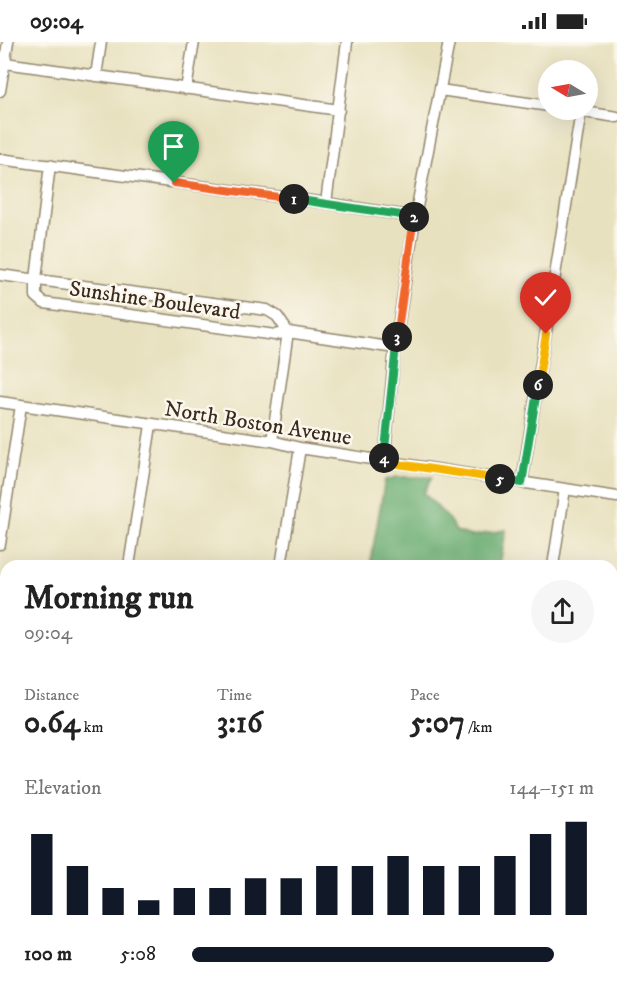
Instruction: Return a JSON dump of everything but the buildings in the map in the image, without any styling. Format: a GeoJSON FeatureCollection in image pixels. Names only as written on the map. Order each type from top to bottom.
{"type":"FeatureCollection","features":[{"type":"Feature","properties":{"kind":"street"},"geometry":{"type":"LineString","coordinates":[[0,91],[8,42]]}},
{"type":"Feature","properties":{"kind":"street"},"geometry":{"type":"LineString","coordinates":[[96,76],[101,42]]}},
{"type":"Feature","properties":{"kind":"street"},"geometry":{"type":"LineString","coordinates":[[186,88],[194,42]]}},
{"type":"Feature","properties":{"kind":"street"},"geometry":{"type":"LineString","coordinates":[[326,203],[347,42]]}},
{"type":"Feature","properties":{"kind":"street"},"geometry":{"type":"LineString","coordinates":[[384,462],[395,348],[415,217],[449,42]]}},
{"type":"Feature","properties":{"kind":"street"},"geometry":{"type":"LineString","coordinates":[[5,63],[339,110]]}},
{"type":"Feature","properties":{"kind":"street"},"geometry":{"type":"LineString","coordinates":[[440,90],[538,104]]}},
{"type":"Feature","properties":{"kind":"street"},"geometry":{"type":"LineString","coordinates":[[598,114],[617,117]]}},
{"type":"Feature","properties":{"kind":"street"},"geometry":{"type":"LineString","coordinates":[[522,483],[575,120]]}},
{"type":"Feature","properties":{"kind":"street"},"geometry":{"type":"LineString","coordinates":[[0,159],[415,217]]}},
{"type":"Feature","properties":{"kind":"street"},"geometry":{"type":"LineString","coordinates":[[36,279],[50,165]]}},
{"type":"Feature","properties":{"kind":"street","name":"Sunshine Boulevard"},"geometry":{"type":"LineString","coordinates":[[0,275],[267,310],[277,316],[288,332]]}},
{"type":"Feature","properties":{"kind":"street","name":"Sunshine Boulevard"},"geometry":{"type":"LineString","coordinates":[[36,279],[36,296],[44,303],[275,335],[288,332],[395,348]]}},
{"type":"Feature","properties":{"kind":"street"},"geometry":{"type":"LineString","coordinates":[[272,441],[288,332]]}},
{"type":"Feature","properties":{"kind":"street","name":"North Boston Avenue"},"geometry":{"type":"LineString","coordinates":[[0,402],[272,441],[384,462],[617,497]]}},
{"type":"Feature","properties":{"kind":"street"},"geometry":{"type":"LineString","coordinates":[[0,544],[21,405]]}},
{"type":"Feature","properties":{"kind":"street"},"geometry":{"type":"LineString","coordinates":[[130,560],[151,425]]}},
{"type":"Feature","properties":{"kind":"street"},"geometry":{"type":"LineString","coordinates":[[282,560],[300,448]]}},
{"type":"Feature","properties":{"kind":"street"},"geometry":{"type":"LineString","coordinates":[[555,560],[565,489]]}},
{"type":"Feature","properties":{"kind":"green space"},"geometry":{"type":"Polygon","coordinates":[[[397,477],[432,477],[424,493],[447,517],[456,531],[471,536],[506,530],[501,560],[371,560],[385,480],[397,477]]]}},
{"type":"Feature","properties":{"kind":"route"},"geometry":{"type":"LineString","coordinates":[[174,183],[415,217],[395,348],[384,462],[522,483],[546,334]]}}]}
